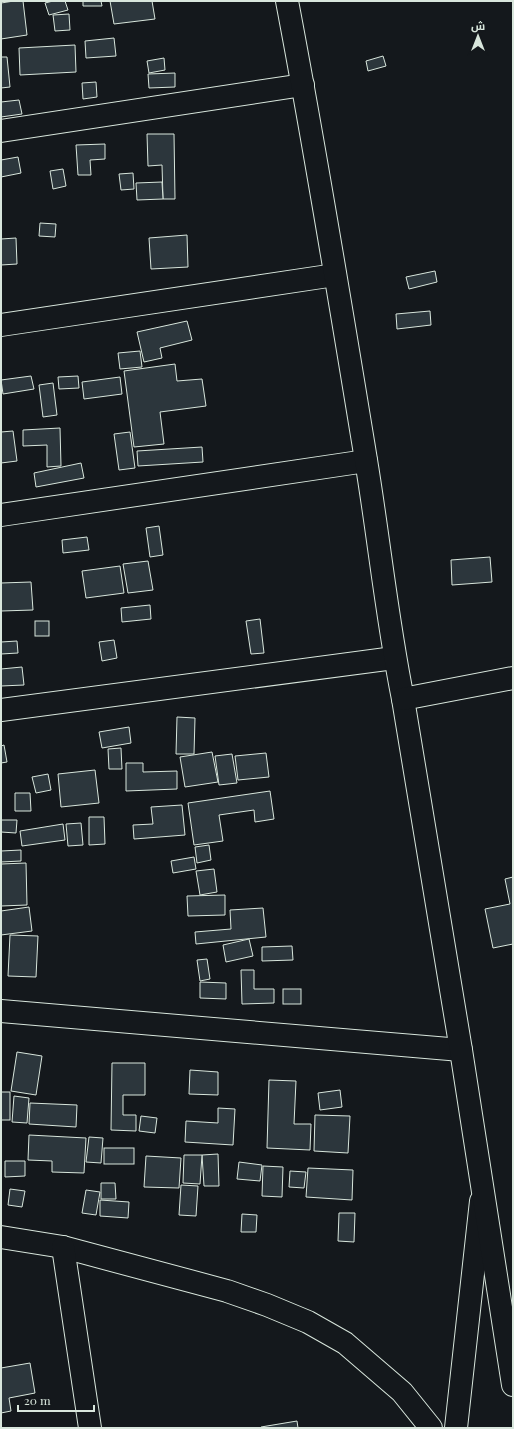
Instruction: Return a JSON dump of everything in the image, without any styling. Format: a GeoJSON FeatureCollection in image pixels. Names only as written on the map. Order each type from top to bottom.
{"type":"FeatureCollection","features":[{"type":"Feature","properties":{"kind":"street"},"geometry":{"type":"LineString","coordinates":[[287,1],[303,85],[366,461],[394,658],[403,699],[461,1050],[513,1385]]}},
{"type":"Feature","properties":{"kind":"street"},"geometry":{"type":"LineString","coordinates":[[1,131],[303,85]]}},
{"type":"Feature","properties":{"kind":"street"},"geometry":{"type":"LineString","coordinates":[[1,325],[335,274]]}},
{"type":"Feature","properties":{"kind":"street"},"geometry":{"type":"LineString","coordinates":[[1,515],[366,461]]}},
{"type":"Feature","properties":{"kind":"street"},"geometry":{"type":"LineString","coordinates":[[1,710],[394,658]]}},
{"type":"Feature","properties":{"kind":"street"},"geometry":{"type":"LineString","coordinates":[[403,699],[513,678]]}},
{"type":"Feature","properties":{"kind":"street"},"geometry":{"type":"LineString","coordinates":[[1,1011],[461,1050]]}},
{"type":"Feature","properties":{"kind":"street"},"geometry":{"type":"LineString","coordinates":[[456,1428],[482,1192]]}},
{"type":"Feature","properties":{"kind":"street"},"geometry":{"type":"LineString","coordinates":[[1,1237],[64,1247],[227,1291],[267,1305],[308,1322],[346,1343],[402,1392],[431,1428]]}},
{"type":"Feature","properties":{"kind":"street"},"geometry":{"type":"LineString","coordinates":[[64,1247],[90,1428]]}},
{"type":"Feature","properties":{"kind":"building"},"geometry":{"type":"Polygon","coordinates":[[[23,1],[27,35],[1,39],[1,3],[23,1]]]}},
{"type":"Feature","properties":{"kind":"building"},"geometry":{"type":"Polygon","coordinates":[[[65,1],[68,10],[49,15],[45,3],[65,1]]]}},
{"type":"Feature","properties":{"kind":"building"},"geometry":{"type":"Polygon","coordinates":[[[83,1],[101,1],[102,6],[83,6],[83,1]]]}},
{"type":"Feature","properties":{"kind":"building"},"geometry":{"type":"Polygon","coordinates":[[[110,1],[152,1],[155,19],[114,24],[110,1]]]}},
{"type":"Feature","properties":{"kind":"building"},"geometry":{"type":"Polygon","coordinates":[[[69,14],[70,30],[55,31],[53,15],[69,14]]]}},
{"type":"Feature","properties":{"kind":"building"},"geometry":{"type":"Polygon","coordinates":[[[114,38],[116,56],[86,58],[85,41],[114,38]]]}},
{"type":"Feature","properties":{"kind":"building"},"geometry":{"type":"Polygon","coordinates":[[[75,45],[76,72],[20,75],[19,48],[75,45]]]}},
{"type":"Feature","properties":{"kind":"building"},"geometry":{"type":"Polygon","coordinates":[[[383,56],[386,66],[368,71],[366,61],[383,56]]]}},
{"type":"Feature","properties":{"kind":"building"},"geometry":{"type":"Polygon","coordinates":[[[1,57],[7,57],[10,87],[1,88],[1,57]]]}},
{"type":"Feature","properties":{"kind":"building"},"geometry":{"type":"Polygon","coordinates":[[[164,58],[165,70],[149,73],[147,61],[164,58]]]}},
{"type":"Feature","properties":{"kind":"building"},"geometry":{"type":"Polygon","coordinates":[[[175,73],[175,87],[149,88],[148,74],[175,73]]]}},
{"type":"Feature","properties":{"kind":"building"},"geometry":{"type":"Polygon","coordinates":[[[96,82],[97,97],[83,99],[82,83],[96,82]]]}},
{"type":"Feature","properties":{"kind":"building"},"geometry":{"type":"Polygon","coordinates":[[[19,100],[22,114],[1,117],[1,102],[19,100]]]}},
{"type":"Feature","properties":{"kind":"building"},"geometry":{"type":"Polygon","coordinates":[[[147,134],[174,134],[175,199],[163,199],[162,165],[148,166],[147,134]]]}},
{"type":"Feature","properties":{"kind":"building"},"geometry":{"type":"Polygon","coordinates":[[[105,144],[105,159],[90,160],[91,175],[78,175],[76,145],[105,144]]]}},
{"type":"Feature","properties":{"kind":"building"},"geometry":{"type":"Polygon","coordinates":[[[18,157],[21,173],[1,177],[1,160],[18,157]]]}},
{"type":"Feature","properties":{"kind":"building"},"geometry":{"type":"Polygon","coordinates":[[[63,169],[66,186],[53,189],[50,171],[63,169]]]}},
{"type":"Feature","properties":{"kind":"building"},"geometry":{"type":"Polygon","coordinates":[[[133,173],[134,189],[121,190],[119,174],[133,173]]]}},
{"type":"Feature","properties":{"kind":"building"},"geometry":{"type":"Polygon","coordinates":[[[162,182],[163,199],[137,200],[136,183],[162,182]]]}},
{"type":"Feature","properties":{"kind":"building"},"geometry":{"type":"Polygon","coordinates":[[[40,223],[56,224],[55,237],[39,236],[40,223]]]}},
{"type":"Feature","properties":{"kind":"building"},"geometry":{"type":"Polygon","coordinates":[[[187,235],[188,267],[151,269],[149,238],[187,235]]]}},
{"type":"Feature","properties":{"kind":"building"},"geometry":{"type":"Polygon","coordinates":[[[16,238],[17,264],[1,265],[1,239],[16,238]]]}},
{"type":"Feature","properties":{"kind":"building"},"geometry":{"type":"Polygon","coordinates":[[[435,271],[437,282],[409,289],[406,277],[435,271]]]}},
{"type":"Feature","properties":{"kind":"building"},"geometry":{"type":"Polygon","coordinates":[[[430,311],[431,325],[397,329],[396,314],[430,311]]]}},
{"type":"Feature","properties":{"kind":"building"},"geometry":{"type":"Polygon","coordinates":[[[187,321],[192,340],[160,348],[162,358],[144,362],[137,332],[187,321]]]}},
{"type":"Feature","properties":{"kind":"building"},"geometry":{"type":"Polygon","coordinates":[[[140,351],[142,367],[120,369],[118,353],[140,351]]]}},
{"type":"Feature","properties":{"kind":"building"},"geometry":{"type":"Polygon","coordinates":[[[175,364],[177,381],[202,379],[206,406],[160,412],[164,444],[134,447],[124,371],[175,364]]]}},
{"type":"Feature","properties":{"kind":"building"},"geometry":{"type":"Polygon","coordinates":[[[31,376],[34,389],[3,394],[1,380],[31,376]]]}},
{"type":"Feature","properties":{"kind":"building"},"geometry":{"type":"Polygon","coordinates":[[[78,376],[79,388],[59,389],[58,377],[78,376]]]}},
{"type":"Feature","properties":{"kind":"building"},"geometry":{"type":"Polygon","coordinates":[[[120,377],[122,394],[84,399],[82,382],[120,377]]]}},
{"type":"Feature","properties":{"kind":"building"},"geometry":{"type":"Polygon","coordinates":[[[53,383],[57,415],[43,417],[39,385],[53,383]]]}},
{"type":"Feature","properties":{"kind":"building"},"geometry":{"type":"Polygon","coordinates":[[[60,428],[61,466],[47,467],[47,445],[23,446],[23,430],[60,428]]]}},
{"type":"Feature","properties":{"kind":"building"},"geometry":{"type":"Polygon","coordinates":[[[13,431],[17,461],[1,463],[1,432],[13,431]]]}},
{"type":"Feature","properties":{"kind":"building"},"geometry":{"type":"Polygon","coordinates":[[[130,432],[135,468],[119,470],[114,434],[130,432]]]}},
{"type":"Feature","properties":{"kind":"building"},"geometry":{"type":"Polygon","coordinates":[[[202,447],[203,462],[138,466],[137,451],[202,447]]]}},
{"type":"Feature","properties":{"kind":"building"},"geometry":{"type":"Polygon","coordinates":[[[81,463],[84,478],[36,487],[34,473],[81,463]]]}},
{"type":"Feature","properties":{"kind":"building"},"geometry":{"type":"Polygon","coordinates":[[[159,526],[163,555],[150,557],[146,528],[159,526]]]}},
{"type":"Feature","properties":{"kind":"building"},"geometry":{"type":"Polygon","coordinates":[[[87,537],[89,550],[63,553],[62,540],[87,537]]]}},
{"type":"Feature","properties":{"kind":"building"},"geometry":{"type":"Polygon","coordinates":[[[490,557],[492,582],[452,585],[451,560],[490,557]]]}},
{"type":"Feature","properties":{"kind":"building"},"geometry":{"type":"Polygon","coordinates":[[[148,561],[153,590],[128,593],[123,564],[148,561]]]}},
{"type":"Feature","properties":{"kind":"building"},"geometry":{"type":"Polygon","coordinates":[[[120,566],[124,593],[86,598],[82,571],[120,566]]]}},
{"type":"Feature","properties":{"kind":"building"},"geometry":{"type":"Polygon","coordinates":[[[31,582],[33,610],[1,611],[1,583],[31,582]]]}},
{"type":"Feature","properties":{"kind":"building"},"geometry":{"type":"Polygon","coordinates":[[[150,605],[151,619],[122,622],[121,608],[150,605]]]}},
{"type":"Feature","properties":{"kind":"building"},"geometry":{"type":"Polygon","coordinates":[[[260,619],[264,653],[251,654],[246,621],[260,619]]]}},
{"type":"Feature","properties":{"kind":"building"},"geometry":{"type":"Polygon","coordinates":[[[35,621],[49,621],[49,636],[35,636],[35,621]]]}},
{"type":"Feature","properties":{"kind":"building"},"geometry":{"type":"Polygon","coordinates":[[[114,640],[117,658],[102,661],[99,642],[114,640]]]}},
{"type":"Feature","properties":{"kind":"building"},"geometry":{"type":"Polygon","coordinates":[[[17,641],[18,653],[1,654],[1,642],[17,641]]]}},
{"type":"Feature","properties":{"kind":"building"},"geometry":{"type":"Polygon","coordinates":[[[22,667],[24,685],[1,686],[1,669],[22,667]]]}},
{"type":"Feature","properties":{"kind":"building"},"geometry":{"type":"Polygon","coordinates":[[[177,717],[195,718],[194,754],[176,754],[177,717]]]}},
{"type":"Feature","properties":{"kind":"building"},"geometry":{"type":"Polygon","coordinates":[[[129,727],[131,743],[102,748],[99,732],[129,727]]]}},
{"type":"Feature","properties":{"kind":"building"},"geometry":{"type":"Polygon","coordinates":[[[4,745],[7,762],[1,763],[1,746],[4,745]]]}},
{"type":"Feature","properties":{"kind":"building"},"geometry":{"type":"Polygon","coordinates":[[[121,748],[122,769],[109,769],[108,749],[121,748]]]}},
{"type":"Feature","properties":{"kind":"building"},"geometry":{"type":"Polygon","coordinates":[[[212,752],[218,782],[185,787],[180,757],[212,752]]]}},
{"type":"Feature","properties":{"kind":"building"},"geometry":{"type":"Polygon","coordinates":[[[266,753],[269,777],[238,780],[235,756],[266,753]]]}},
{"type":"Feature","properties":{"kind":"building"},"geometry":{"type":"Polygon","coordinates":[[[232,754],[237,783],[219,785],[215,756],[232,754]]]}},
{"type":"Feature","properties":{"kind":"building"},"geometry":{"type":"Polygon","coordinates":[[[126,763],[143,763],[143,772],[177,771],[177,789],[126,791],[126,763]]]}},
{"type":"Feature","properties":{"kind":"building"},"geometry":{"type":"Polygon","coordinates":[[[95,770],[99,803],[61,807],[58,774],[95,770]]]}},
{"type":"Feature","properties":{"kind":"building"},"geometry":{"type":"Polygon","coordinates":[[[48,774],[51,790],[36,793],[32,777],[48,774]]]}},
{"type":"Feature","properties":{"kind":"building"},"geometry":{"type":"Polygon","coordinates":[[[270,791],[274,819],[255,822],[254,810],[219,815],[223,841],[194,845],[188,803],[270,791]]]}},
{"type":"Feature","properties":{"kind":"building"},"geometry":{"type":"Polygon","coordinates":[[[15,793],[30,793],[31,811],[15,811],[15,793]]]}},
{"type":"Feature","properties":{"kind":"building"},"geometry":{"type":"Polygon","coordinates":[[[182,805],[185,835],[134,839],[133,825],[153,824],[151,807],[182,805]]]}},
{"type":"Feature","properties":{"kind":"building"},"geometry":{"type":"Polygon","coordinates":[[[89,817],[104,817],[105,844],[89,845],[89,817]]]}},
{"type":"Feature","properties":{"kind":"building"},"geometry":{"type":"Polygon","coordinates":[[[1,820],[17,820],[16,833],[1,832],[1,820]]]}},
{"type":"Feature","properties":{"kind":"building"},"geometry":{"type":"Polygon","coordinates":[[[81,823],[83,845],[68,846],[66,824],[81,823]]]}},
{"type":"Feature","properties":{"kind":"building"},"geometry":{"type":"Polygon","coordinates":[[[63,824],[65,840],[22,846],[20,831],[63,824]]]}},
{"type":"Feature","properties":{"kind":"building"},"geometry":{"type":"Polygon","coordinates":[[[209,845],[211,860],[197,863],[195,847],[209,845]]]}},
{"type":"Feature","properties":{"kind":"building"},"geometry":{"type":"Polygon","coordinates":[[[21,850],[21,861],[1,862],[1,851],[21,850]]]}},
{"type":"Feature","properties":{"kind":"building"},"geometry":{"type":"Polygon","coordinates":[[[194,857],[196,869],[173,873],[171,861],[194,857]]]}},
{"type":"Feature","properties":{"kind":"building"},"geometry":{"type":"Polygon","coordinates":[[[26,863],[27,905],[1,906],[1,864],[26,863]]]}},
{"type":"Feature","properties":{"kind":"building"},"geometry":{"type":"Polygon","coordinates":[[[214,869],[217,892],[200,895],[196,871],[214,869]]]}},
{"type":"Feature","properties":{"kind":"building"},"geometry":{"type":"Polygon","coordinates":[[[513,877],[513,944],[493,948],[485,909],[510,904],[505,879],[513,877]]]}},
{"type":"Feature","properties":{"kind":"building"},"geometry":{"type":"Polygon","coordinates":[[[225,895],[225,915],[188,916],[187,896],[225,895]]]}},
{"type":"Feature","properties":{"kind":"building"},"geometry":{"type":"Polygon","coordinates":[[[29,907],[32,931],[1,935],[1,911],[29,907]]]}},
{"type":"Feature","properties":{"kind":"building"},"geometry":{"type":"Polygon","coordinates":[[[263,908],[266,937],[196,944],[195,932],[231,929],[230,910],[263,908]]]}},
{"type":"Feature","properties":{"kind":"building"},"geometry":{"type":"Polygon","coordinates":[[[10,935],[38,936],[36,977],[8,976],[10,935]]]}},
{"type":"Feature","properties":{"kind":"building"},"geometry":{"type":"Polygon","coordinates":[[[249,939],[253,956],[226,962],[223,945],[249,939]]]}},
{"type":"Feature","properties":{"kind":"building"},"geometry":{"type":"Polygon","coordinates":[[[292,946],[293,960],[262,961],[262,947],[292,946]]]}},
{"type":"Feature","properties":{"kind":"building"},"geometry":{"type":"Polygon","coordinates":[[[207,959],[210,979],[200,981],[197,960],[207,959]]]}},
{"type":"Feature","properties":{"kind":"building"},"geometry":{"type":"Polygon","coordinates":[[[241,970],[254,970],[254,989],[274,989],[274,1003],[242,1004],[241,970]]]}},
{"type":"Feature","properties":{"kind":"building"},"geometry":{"type":"Polygon","coordinates":[[[200,982],[226,983],[226,999],[200,998],[200,982]]]}},
{"type":"Feature","properties":{"kind":"building"},"geometry":{"type":"Polygon","coordinates":[[[283,989],[301,989],[301,1004],[283,1004],[283,989]]]}},
{"type":"Feature","properties":{"kind":"building"},"geometry":{"type":"Polygon","coordinates":[[[17,1052],[42,1056],[36,1095],[11,1091],[17,1052]]]}},
{"type":"Feature","properties":{"kind":"building"},"geometry":{"type":"Polygon","coordinates":[[[112,1063],[145,1063],[145,1095],[123,1095],[123,1115],[136,1115],[136,1131],[111,1130],[112,1063]]]}},
{"type":"Feature","properties":{"kind":"building"},"geometry":{"type":"Polygon","coordinates":[[[190,1070],[218,1072],[218,1095],[189,1094],[190,1070]]]}},
{"type":"Feature","properties":{"kind":"building"},"geometry":{"type":"Polygon","coordinates":[[[269,1080],[296,1081],[294,1124],[311,1124],[310,1150],[267,1148],[269,1080]]]}},
{"type":"Feature","properties":{"kind":"building"},"geometry":{"type":"Polygon","coordinates":[[[340,1090],[342,1107],[320,1110],[318,1093],[340,1090]]]}},
{"type":"Feature","properties":{"kind":"building"},"geometry":{"type":"Polygon","coordinates":[[[1,1092],[10,1092],[10,1120],[1,1120],[1,1092]]]}},
{"type":"Feature","properties":{"kind":"building"},"geometry":{"type":"Polygon","coordinates":[[[14,1096],[29,1098],[27,1123],[12,1122],[14,1096]]]}},
{"type":"Feature","properties":{"kind":"building"},"geometry":{"type":"Polygon","coordinates":[[[30,1103],[77,1105],[76,1127],[29,1124],[30,1103]]]}},
{"type":"Feature","properties":{"kind":"building"},"geometry":{"type":"Polygon","coordinates":[[[218,1108],[235,1109],[233,1145],[185,1142],[186,1121],[218,1123],[218,1108]]]}},
{"type":"Feature","properties":{"kind":"building"},"geometry":{"type":"Polygon","coordinates":[[[315,1115],[350,1116],[348,1153],[314,1151],[315,1115]]]}},
{"type":"Feature","properties":{"kind":"building"},"geometry":{"type":"Polygon","coordinates":[[[141,1116],[157,1118],[155,1133],[139,1131],[141,1116]]]}},
{"type":"Feature","properties":{"kind":"building"},"geometry":{"type":"Polygon","coordinates":[[[29,1135],[86,1138],[84,1173],[52,1172],[52,1161],[28,1160],[29,1135]]]}},
{"type":"Feature","properties":{"kind":"building"},"geometry":{"type":"Polygon","coordinates":[[[89,1137],[103,1138],[101,1163],[86,1162],[89,1137]]]}},
{"type":"Feature","properties":{"kind":"building"},"geometry":{"type":"Polygon","coordinates":[[[104,1148],[134,1148],[134,1164],[104,1164],[104,1148]]]}},
{"type":"Feature","properties":{"kind":"building"},"geometry":{"type":"Polygon","coordinates":[[[218,1154],[219,1186],[204,1186],[202,1155],[218,1154]]]}},
{"type":"Feature","properties":{"kind":"building"},"geometry":{"type":"Polygon","coordinates":[[[184,1155],[202,1155],[200,1184],[183,1183],[184,1155]]]}},
{"type":"Feature","properties":{"kind":"building"},"geometry":{"type":"Polygon","coordinates":[[[146,1156],[181,1158],[179,1188],[144,1187],[146,1156]]]}},
{"type":"Feature","properties":{"kind":"building"},"geometry":{"type":"Polygon","coordinates":[[[5,1161],[25,1161],[25,1176],[5,1177],[5,1161]]]}},
{"type":"Feature","properties":{"kind":"building"},"geometry":{"type":"Polygon","coordinates":[[[239,1162],[262,1165],[260,1181],[237,1179],[239,1162]]]}},
{"type":"Feature","properties":{"kind":"building"},"geometry":{"type":"Polygon","coordinates":[[[263,1166],[283,1167],[282,1197],[262,1196],[263,1166]]]}},
{"type":"Feature","properties":{"kind":"building"},"geometry":{"type":"Polygon","coordinates":[[[308,1168],[353,1170],[352,1200],[306,1197],[308,1168]]]}},
{"type":"Feature","properties":{"kind":"building"},"geometry":{"type":"Polygon","coordinates":[[[290,1171],[306,1172],[304,1188],[289,1187],[290,1171]]]}},
{"type":"Feature","properties":{"kind":"building"},"geometry":{"type":"Polygon","coordinates":[[[101,1183],[115,1183],[116,1199],[101,1199],[101,1183]]]}},
{"type":"Feature","properties":{"kind":"building"},"geometry":{"type":"Polygon","coordinates":[[[181,1185],[198,1186],[196,1216],[179,1215],[181,1185]]]}},
{"type":"Feature","properties":{"kind":"building"},"geometry":{"type":"Polygon","coordinates":[[[10,1189],[25,1191],[22,1207],[8,1205],[10,1189]]]}},
{"type":"Feature","properties":{"kind":"building"},"geometry":{"type":"Polygon","coordinates":[[[86,1190],[100,1192],[96,1215],[82,1213],[86,1190]]]}},
{"type":"Feature","properties":{"kind":"building"},"geometry":{"type":"Polygon","coordinates":[[[100,1200],[129,1202],[128,1218],[100,1216],[100,1200]]]}},
{"type":"Feature","properties":{"kind":"building"},"geometry":{"type":"Polygon","coordinates":[[[339,1213],[355,1213],[354,1242],[338,1241],[339,1213]]]}},
{"type":"Feature","properties":{"kind":"building"},"geometry":{"type":"Polygon","coordinates":[[[242,1214],[257,1215],[256,1232],[241,1232],[242,1214]]]}},
{"type":"Feature","properties":{"kind":"building"},"geometry":{"type":"Polygon","coordinates":[[[30,1363],[35,1393],[9,1398],[11,1411],[1,1413],[1,1368],[30,1363]]]}},
{"type":"Feature","properties":{"kind":"building"},"geometry":{"type":"Polygon","coordinates":[[[297,1421],[298,1428],[261,1428],[261,1427],[297,1421]]]}}]}
